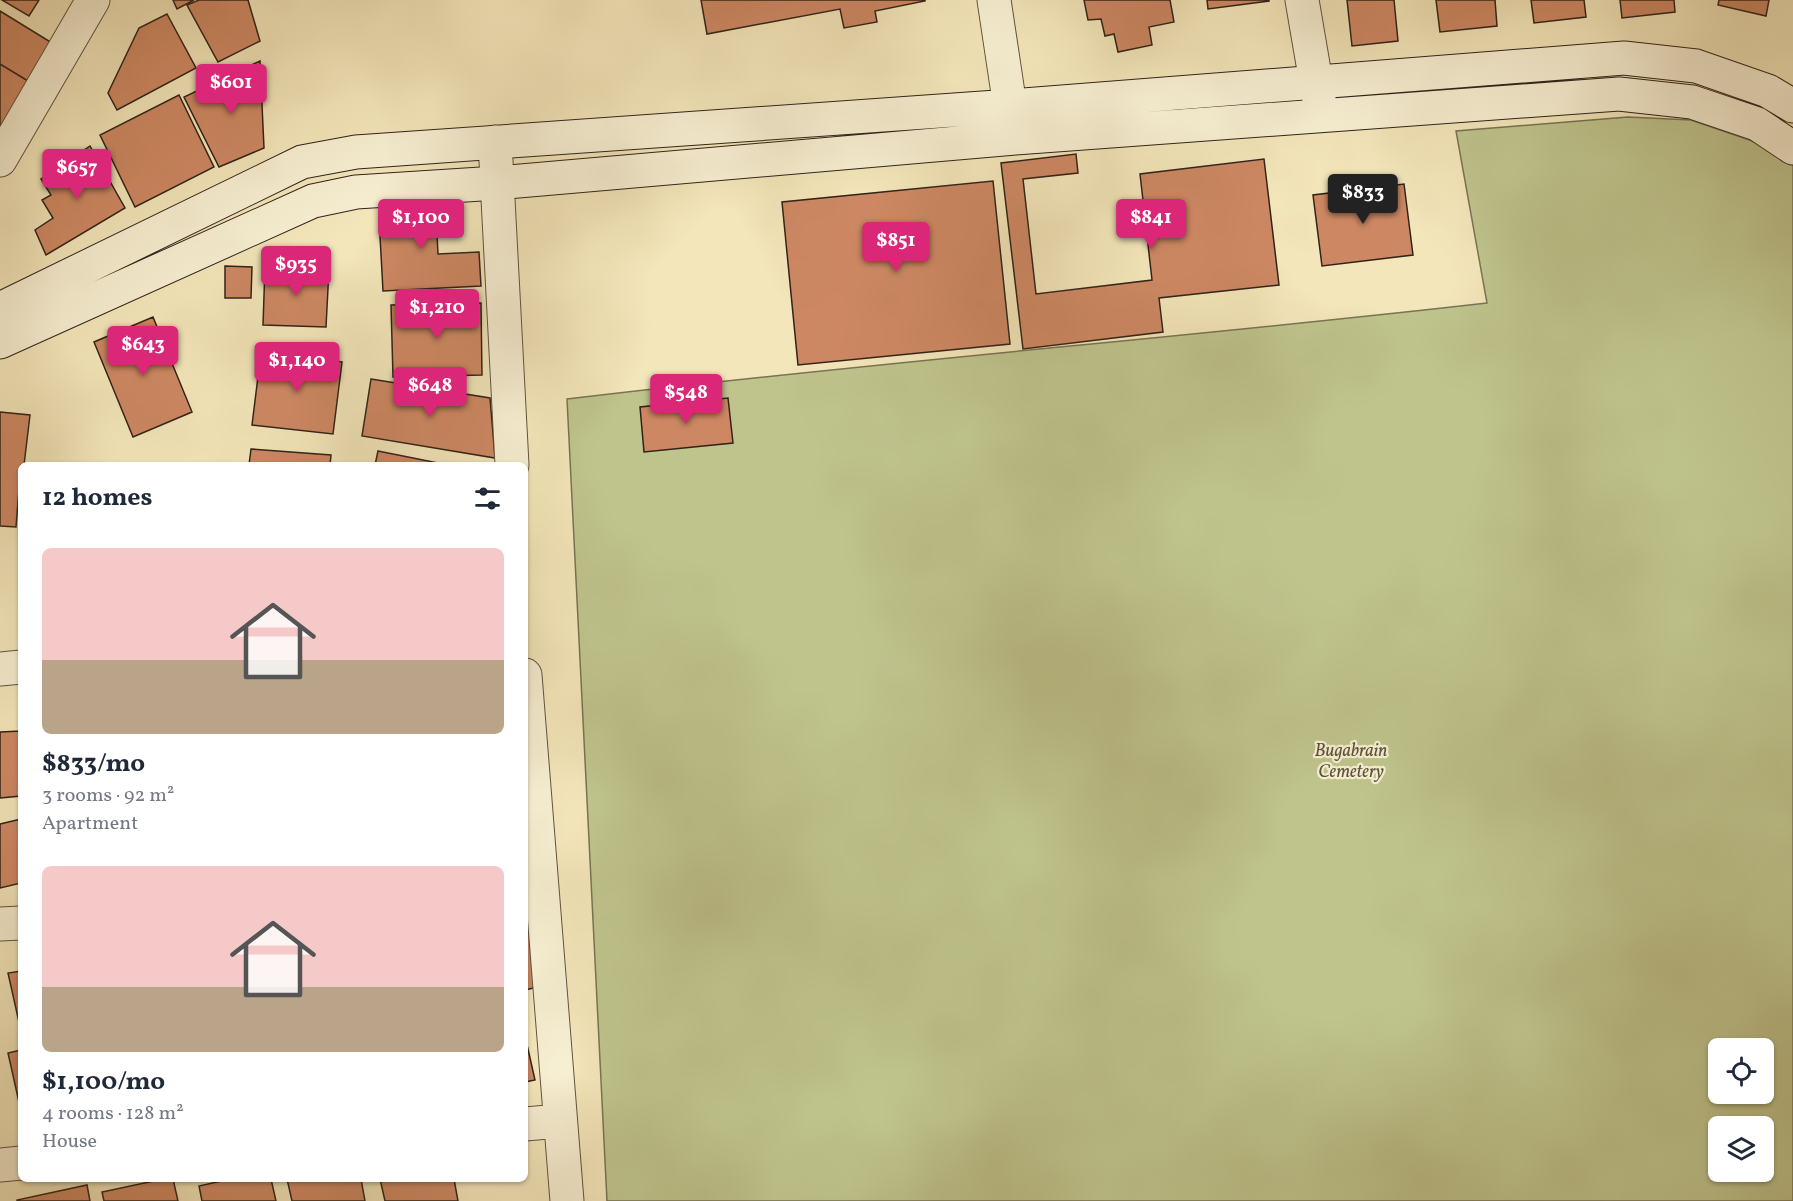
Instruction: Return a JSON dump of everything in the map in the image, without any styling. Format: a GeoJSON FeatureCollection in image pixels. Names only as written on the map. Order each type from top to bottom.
{"type":"FeatureCollection","features":[{"type":"Feature","properties":{"kind":"street"},"geometry":{"type":"LineString","coordinates":[[0,160],[93,0]]}},
{"type":"Feature","properties":{"kind":"street"},"geometry":{"type":"LineString","coordinates":[[994,0],[1013,122]]}},
{"type":"Feature","properties":{"kind":"street"},"geometry":{"type":"LineString","coordinates":[[1302,0],[1322,116]]}},
{"type":"Feature","properties":{"kind":"street"},"geometry":{"type":"LineString","coordinates":[[0,342],[313,201],[356,192],[497,183],[1013,122],[1316,82],[1624,58],[1696,66],[1768,91],[1793,106]]}},
{"type":"Feature","properties":{"kind":"street"},"geometry":{"type":"LineString","coordinates":[[0,309],[302,162],[356,152],[495,142],[1013,122],[1322,116],[1619,94],[1692,102],[1757,124],[1793,148]]}},
{"type":"Feature","properties":{"kind":"street"},"geometry":{"type":"LineString","coordinates":[[495,142],[512,462]]}},
{"type":"Feature","properties":{"kind":"street"},"geometry":{"type":"LineString","coordinates":[[0,669],[18,667]]}},
{"type":"Feature","properties":{"kind":"street"},"geometry":{"type":"LineString","coordinates":[[528,742],[535,899],[567,1201]]}},
{"type":"Feature","properties":{"kind":"street"},"geometry":{"type":"LineString","coordinates":[[0,924],[18,923]]}},
{"type":"Feature","properties":{"kind":"street"},"geometry":{"type":"LineString","coordinates":[[528,1124],[560,1121]]}},
{"type":"Feature","properties":{"kind":"street"},"geometry":{"type":"LineString","coordinates":[[0,1165],[18,1163]]}},
{"type":"Feature","properties":{"kind":"green space","name":"Bugabrain Cemetery"},"geometry":{"type":"Polygon","coordinates":[[[1628,117],[1691,120],[1761,144],[1793,164],[1793,1201],[607,1201],[567,399],[797,373],[1487,303],[1456,131],[1628,117]]]}},
{"type":"Feature","properties":{"kind":"building"},"geometry":{"type":"Polygon","coordinates":[[[2,0],[39,0],[29,16],[2,0]]]}},
{"type":"Feature","properties":{"kind":"building"},"geometry":{"type":"Polygon","coordinates":[[[173,0],[194,0],[177,9],[173,0]]]}},
{"type":"Feature","properties":{"kind":"building"},"geometry":{"type":"Polygon","coordinates":[[[199,0],[248,0],[260,41],[218,62],[187,5],[199,0]]]}},
{"type":"Feature","properties":{"kind":"building"},"geometry":{"type":"Polygon","coordinates":[[[701,0],[925,1],[875,11],[877,22],[844,28],[840,9],[707,34],[701,0]]]}},
{"type":"Feature","properties":{"kind":"building"},"geometry":{"type":"Polygon","coordinates":[[[1084,0],[1170,0],[1174,22],[1149,27],[1152,45],[1118,52],[1114,34],[1105,36],[1101,19],[1088,20],[1084,0]]]}},
{"type":"Feature","properties":{"kind":"building"},"geometry":{"type":"Polygon","coordinates":[[[1207,0],[1269,0],[1269,1],[1208,9],[1207,0]]]}},
{"type":"Feature","properties":{"kind":"building"},"geometry":{"type":"Polygon","coordinates":[[[1347,0],[1394,0],[1398,41],[1352,46],[1347,0]]]}},
{"type":"Feature","properties":{"kind":"building"},"geometry":{"type":"Polygon","coordinates":[[[1436,0],[1495,0],[1497,26],[1440,32],[1436,0]]]}},
{"type":"Feature","properties":{"kind":"building"},"geometry":{"type":"Polygon","coordinates":[[[1531,0],[1584,0],[1586,17],[1534,23],[1531,0]]]}},
{"type":"Feature","properties":{"kind":"building"},"geometry":{"type":"Polygon","coordinates":[[[1620,0],[1674,0],[1675,12],[1622,18],[1620,0]]]}},
{"type":"Feature","properties":{"kind":"building"},"geometry":{"type":"Polygon","coordinates":[[[1719,0],[1769,0],[1766,16],[1718,5],[1719,0]]]}},
{"type":"Feature","properties":{"kind":"building"},"geometry":{"type":"Polygon","coordinates":[[[0,11],[57,46],[33,84],[0,64],[0,11]]]}},
{"type":"Feature","properties":{"kind":"building"},"geometry":{"type":"Polygon","coordinates":[[[167,14],[196,68],[117,110],[108,93],[139,28],[167,14]]]}},
{"type":"Feature","properties":{"kind":"building"},"geometry":{"type":"Polygon","coordinates":[[[260,61],[264,148],[219,167],[184,97],[260,61]]]}},
{"type":"Feature","properties":{"kind":"building"},"geometry":{"type":"Polygon","coordinates":[[[0,64],[33,84],[0,130],[0,64]]]}},
{"type":"Feature","properties":{"kind":"building"},"geometry":{"type":"Polygon","coordinates":[[[179,95],[214,167],[135,207],[100,135],[179,95]]]}},
{"type":"Feature","properties":{"kind":"building"},"geometry":{"type":"Polygon","coordinates":[[[90,146],[125,208],[46,255],[35,230],[53,218],[42,200],[51,195],[41,179],[90,146]]]}},
{"type":"Feature","properties":{"kind":"building"},"geometry":{"type":"Polygon","coordinates":[[[1076,154],[1078,173],[1023,179],[1036,294],[1152,280],[1140,174],[1264,159],[1279,285],[1159,298],[1163,332],[1023,349],[1001,163],[1076,154]]]}},
{"type":"Feature","properties":{"kind":"building"},"geometry":{"type":"Polygon","coordinates":[[[993,181],[1010,344],[798,365],[782,202],[993,181]]]}},
{"type":"Feature","properties":{"kind":"building"},"geometry":{"type":"Polygon","coordinates":[[[1404,184],[1413,255],[1322,266],[1313,195],[1404,184]]]}},
{"type":"Feature","properties":{"kind":"building"},"geometry":{"type":"Polygon","coordinates":[[[435,195],[438,254],[479,252],[481,286],[383,291],[379,218],[392,217],[390,198],[435,195]]]}},
{"type":"Feature","properties":{"kind":"building"},"geometry":{"type":"Polygon","coordinates":[[[225,266],[252,267],[251,298],[225,298],[225,266]]]}},
{"type":"Feature","properties":{"kind":"building"},"geometry":{"type":"Polygon","coordinates":[[[265,267],[329,269],[326,327],[263,325],[265,267]]]}},
{"type":"Feature","properties":{"kind":"building"},"geometry":{"type":"Polygon","coordinates":[[[481,303],[482,375],[393,377],[391,305],[481,303]]]}},
{"type":"Feature","properties":{"kind":"building"},"geometry":{"type":"Polygon","coordinates":[[[153,317],[192,412],[133,437],[94,342],[153,317]]]}},
{"type":"Feature","properties":{"kind":"building"},"geometry":{"type":"Polygon","coordinates":[[[261,352],[342,362],[333,434],[252,425],[261,352]]]}},
{"type":"Feature","properties":{"kind":"building"},"geometry":{"type":"Polygon","coordinates":[[[371,379],[490,398],[495,458],[362,436],[371,379]]]}},
{"type":"Feature","properties":{"kind":"building"},"geometry":{"type":"Polygon","coordinates":[[[728,398],[733,443],[644,452],[640,407],[728,398]]]}},
{"type":"Feature","properties":{"kind":"building"},"geometry":{"type":"Polygon","coordinates":[[[0,412],[30,415],[24,462],[18,462],[16,527],[0,526],[0,412]]]}},
{"type":"Feature","properties":{"kind":"building"},"geometry":{"type":"Polygon","coordinates":[[[251,449],[331,455],[330,462],[249,462],[251,449]]]}},
{"type":"Feature","properties":{"kind":"building"},"geometry":{"type":"Polygon","coordinates":[[[378,451],[433,462],[376,462],[378,451]]]}},
{"type":"Feature","properties":{"kind":"building"},"geometry":{"type":"Polygon","coordinates":[[[18,731],[18,796],[0,798],[0,732],[18,731]]]}},
{"type":"Feature","properties":{"kind":"building"},"geometry":{"type":"Polygon","coordinates":[[[18,820],[18,884],[0,888],[0,824],[18,820]]]}},
{"type":"Feature","properties":{"kind":"building"},"geometry":{"type":"Polygon","coordinates":[[[528,925],[542,986],[528,989],[528,925]]]}},
{"type":"Feature","properties":{"kind":"building"},"geometry":{"type":"Polygon","coordinates":[[[18,971],[18,1018],[8,973],[18,971]]]}},
{"type":"Feature","properties":{"kind":"building"},"geometry":{"type":"Polygon","coordinates":[[[528,1049],[535,1080],[528,1081],[528,1049]]]}},
{"type":"Feature","properties":{"kind":"building"},"geometry":{"type":"Polygon","coordinates":[[[18,1051],[18,1098],[8,1053],[18,1051]]]}},
{"type":"Feature","properties":{"kind":"building"},"geometry":{"type":"Polygon","coordinates":[[[149,1182],[174,1182],[178,1201],[104,1201],[102,1192],[149,1182]]]}},
{"type":"Feature","properties":{"kind":"building"},"geometry":{"type":"Polygon","coordinates":[[[217,1182],[272,1182],[276,1201],[202,1201],[199,1186],[217,1182]]]}},
{"type":"Feature","properties":{"kind":"building"},"geometry":{"type":"Polygon","coordinates":[[[288,1182],[362,1182],[365,1201],[292,1201],[288,1182]]]}},
{"type":"Feature","properties":{"kind":"building"},"geometry":{"type":"Polygon","coordinates":[[[381,1182],[455,1182],[458,1201],[385,1201],[381,1182]]]}},
{"type":"Feature","properties":{"kind":"building"},"geometry":{"type":"Polygon","coordinates":[[[87,1185],[90,1201],[17,1201],[17,1200],[87,1185]]]}}]}
